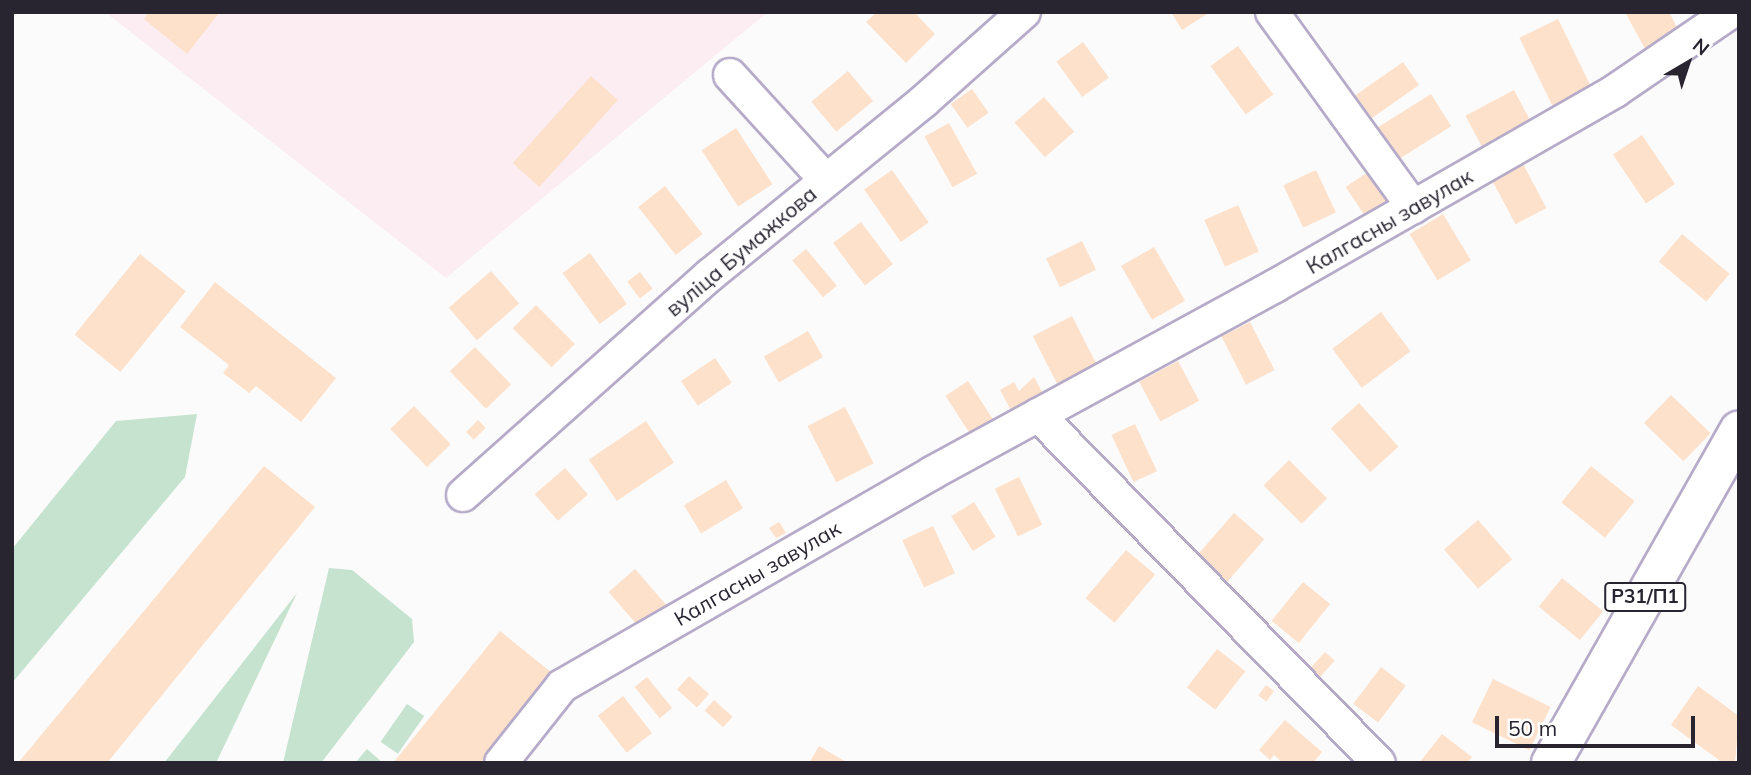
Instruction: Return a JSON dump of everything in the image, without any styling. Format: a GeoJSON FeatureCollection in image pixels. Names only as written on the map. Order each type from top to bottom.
{"type":"FeatureCollection","features":[{"type":"Feature","properties":{"kind":"main road","name":"Р31/П1"},"geometry":{"type":"LineString","coordinates":[[1551,763],[1739,432]]}},
{"type":"Feature","properties":{"kind":"street","name":"вуліца Бумажкова"},"geometry":{"type":"LineString","coordinates":[[463,495],[710,275],[1024,12]]}},
{"type":"Feature","properties":{"kind":"street"},"geometry":{"type":"LineString","coordinates":[[1272,12],[1413,207]]}},
{"type":"Feature","properties":{"kind":"street","name":"Калгасны завулак"},"geometry":{"type":"LineString","coordinates":[[501,763],[562,686],[1615,91],[1731,12]]}},
{"type":"Feature","properties":{"kind":"street"},"geometry":{"type":"LineString","coordinates":[[730,75],[826,180]]}},
{"type":"Feature","properties":{"kind":"street"},"geometry":{"type":"LineString","coordinates":[[1038,415],[1379,763]]}},
{"type":"Feature","properties":{"kind":"shaded area"},"geometry":{"type":"Polygon","coordinates":[[[105,12],[768,12],[446,278],[105,12]]]}},
{"type":"Feature","properties":{"kind":"green space"},"geometry":{"type":"Polygon","coordinates":[[[197,414],[185,477],[12,683],[12,549],[116,421],[197,414]]]}},
{"type":"Feature","properties":{"kind":"green space"},"geometry":{"type":"Polygon","coordinates":[[[329,568],[352,570],[412,619],[414,642],[321,763],[283,763],[329,568]]]}},
{"type":"Feature","properties":{"kind":"green space"},"geometry":{"type":"Polygon","coordinates":[[[297,593],[216,763],[164,763],[297,593]]]}},
{"type":"Feature","properties":{"kind":"green space"},"geometry":{"type":"Polygon","coordinates":[[[407,704],[424,716],[398,754],[381,742],[407,704]]]}},
{"type":"Feature","properties":{"kind":"green space"},"geometry":{"type":"Polygon","coordinates":[[[367,749],[383,763],[355,763],[367,749]]]}},
{"type":"Feature","properties":{"kind":"building"},"geometry":{"type":"Polygon","coordinates":[[[149,12],[220,12],[187,54],[144,19],[149,12]]]}},
{"type":"Feature","properties":{"kind":"building"},"geometry":{"type":"Polygon","coordinates":[[[877,12],[914,12],[935,34],[906,63],[866,22],[877,12]]]}},
{"type":"Feature","properties":{"kind":"building"},"geometry":{"type":"Polygon","coordinates":[[[1171,12],[1210,12],[1182,30],[1171,12]]]}},
{"type":"Feature","properties":{"kind":"building"},"geometry":{"type":"Polygon","coordinates":[[[1625,12],[1669,12],[1679,31],[1645,49],[1625,12]]]}},
{"type":"Feature","properties":{"kind":"building"},"geometry":{"type":"Polygon","coordinates":[[[1558,19],[1592,88],[1553,107],[1519,38],[1558,19]]]}},
{"type":"Feature","properties":{"kind":"building"},"geometry":{"type":"Polygon","coordinates":[[[1083,42],[1109,78],[1082,97],[1056,61],[1083,42]]]}},
{"type":"Feature","properties":{"kind":"building"},"geometry":{"type":"Polygon","coordinates":[[[1238,46],[1273,95],[1246,115],[1210,66],[1238,46]]]}},
{"type":"Feature","properties":{"kind":"building"},"geometry":{"type":"Polygon","coordinates":[[[1403,62],[1419,85],[1372,118],[1355,95],[1403,62]]]}},
{"type":"Feature","properties":{"kind":"building"},"geometry":{"type":"Polygon","coordinates":[[[848,71],[873,101],[836,132],[811,102],[848,71]]]}},
{"type":"Feature","properties":{"kind":"building"},"geometry":{"type":"Polygon","coordinates":[[[591,76],[618,100],[539,187],[513,163],[591,76]]]}},
{"type":"Feature","properties":{"kind":"building"},"geometry":{"type":"Polygon","coordinates":[[[972,89],[989,113],[967,128],[951,104],[972,89]]]}},
{"type":"Feature","properties":{"kind":"building"},"geometry":{"type":"Polygon","coordinates":[[[1514,90],[1532,124],[1483,149],[1465,116],[1514,90]]]}},
{"type":"Feature","properties":{"kind":"building"},"geometry":{"type":"Polygon","coordinates":[[[1431,94],[1451,126],[1397,160],[1377,128],[1431,94]]]}},
{"type":"Feature","properties":{"kind":"building"},"geometry":{"type":"Polygon","coordinates":[[[1044,97],[1074,132],[1045,157],[1015,123],[1044,97]]]}},
{"type":"Feature","properties":{"kind":"building"},"geometry":{"type":"Polygon","coordinates":[[[949,123],[977,174],[953,187],[925,137],[949,123]]]}},
{"type":"Feature","properties":{"kind":"building"},"geometry":{"type":"Polygon","coordinates":[[[736,128],[772,184],[738,207],[702,150],[736,128]]]}},
{"type":"Feature","properties":{"kind":"building"},"geometry":{"type":"Polygon","coordinates":[[[1642,135],[1675,184],[1646,203],[1613,155],[1642,135]]]}},
{"type":"Feature","properties":{"kind":"building"},"geometry":{"type":"Polygon","coordinates":[[[1522,162],[1546,208],[1516,224],[1491,178],[1522,162]]]}},
{"type":"Feature","properties":{"kind":"building"},"geometry":{"type":"Polygon","coordinates":[[[892,170],[929,222],[901,242],[864,190],[892,170]]]}},
{"type":"Feature","properties":{"kind":"building"},"geometry":{"type":"Polygon","coordinates":[[[1316,170],[1336,213],[1303,228],[1283,185],[1316,170]]]}},
{"type":"Feature","properties":{"kind":"building"},"geometry":{"type":"Polygon","coordinates":[[[1368,172],[1389,203],[1366,218],[1346,187],[1368,172]]]}},
{"type":"Feature","properties":{"kind":"building"},"geometry":{"type":"Polygon","coordinates":[[[665,186],[703,234],[676,255],[638,207],[665,186]]]}},
{"type":"Feature","properties":{"kind":"building"},"geometry":{"type":"Polygon","coordinates":[[[1238,205],[1259,252],[1225,267],[1204,220],[1238,205]]]}},
{"type":"Feature","properties":{"kind":"building"},"geometry":{"type":"Polygon","coordinates":[[[1443,214],[1471,260],[1437,280],[1410,234],[1443,214]]]}},
{"type":"Feature","properties":{"kind":"building"},"geometry":{"type":"Polygon","coordinates":[[[861,222],[893,264],[865,285],[833,243],[861,222]]]}},
{"type":"Feature","properties":{"kind":"building"},"geometry":{"type":"Polygon","coordinates":[[[1682,234],[1729,274],[1706,301],[1659,262],[1682,234]]]}},
{"type":"Feature","properties":{"kind":"building"},"geometry":{"type":"Polygon","coordinates":[[[1082,241],[1096,270],[1060,287],[1046,259],[1082,241]]]}},
{"type":"Feature","properties":{"kind":"building"},"geometry":{"type":"Polygon","coordinates":[[[1154,247],[1185,301],[1152,320],[1121,266],[1154,247]]]}},
{"type":"Feature","properties":{"kind":"building"},"geometry":{"type":"Polygon","coordinates":[[[806,249],[837,286],[823,297],[792,261],[806,249]]]}},
{"type":"Feature","properties":{"kind":"building"},"geometry":{"type":"Polygon","coordinates":[[[590,253],[627,304],[600,324],[562,273],[590,253]]]}},
{"type":"Feature","properties":{"kind":"building"},"geometry":{"type":"Polygon","coordinates":[[[140,254],[186,291],[120,372],[75,335],[140,254]]]}},
{"type":"Feature","properties":{"kind":"building"},"geometry":{"type":"Polygon","coordinates":[[[491,271],[519,303],[477,340],[449,308],[491,271]]]}},
{"type":"Feature","properties":{"kind":"building"},"geometry":{"type":"Polygon","coordinates":[[[640,272],[653,289],[640,298],[627,282],[640,272]]]}},
{"type":"Feature","properties":{"kind":"building"},"geometry":{"type":"Polygon","coordinates":[[[215,282],[336,378],[301,422],[256,386],[249,393],[223,373],[229,365],[180,327],[215,282]]]}},
{"type":"Feature","properties":{"kind":"building"},"geometry":{"type":"Polygon","coordinates":[[[536,305],[575,344],[552,367],[513,328],[536,305]]]}},
{"type":"Feature","properties":{"kind":"building"},"geometry":{"type":"Polygon","coordinates":[[[1381,312],[1410,351],[1362,388],[1332,349],[1381,312]]]}},
{"type":"Feature","properties":{"kind":"building"},"geometry":{"type":"Polygon","coordinates":[[[1072,316],[1098,368],[1059,388],[1033,336],[1072,316]]]}},
{"type":"Feature","properties":{"kind":"building"},"geometry":{"type":"Polygon","coordinates":[[[1250,322],[1275,370],[1246,385],[1221,337],[1250,322]]]}},
{"type":"Feature","properties":{"kind":"building"},"geometry":{"type":"Polygon","coordinates":[[[808,331],[823,357],[779,382],[764,356],[808,331]]]}},
{"type":"Feature","properties":{"kind":"building"},"geometry":{"type":"Polygon","coordinates":[[[475,347],[511,384],[486,409],[450,371],[475,347]]]}},
{"type":"Feature","properties":{"kind":"building"},"geometry":{"type":"Polygon","coordinates":[[[715,358],[732,383],[698,406],[681,381],[715,358]]]}},
{"type":"Feature","properties":{"kind":"building"},"geometry":{"type":"Polygon","coordinates":[[[1178,361],[1199,401],[1160,421],[1139,382],[1178,361]]]}},
{"type":"Feature","properties":{"kind":"building"},"geometry":{"type":"Polygon","coordinates":[[[1034,377],[1048,403],[1016,420],[1000,390],[1014,382],[1019,391],[1034,377]]]}},
{"type":"Feature","properties":{"kind":"building"},"geometry":{"type":"Polygon","coordinates":[[[968,381],[993,420],[970,434],[945,396],[968,381]]]}},
{"type":"Feature","properties":{"kind":"building"},"geometry":{"type":"Polygon","coordinates":[[[1671,395],[1711,433],[1683,461],[1644,423],[1671,395]]]}},
{"type":"Feature","properties":{"kind":"building"},"geometry":{"type":"Polygon","coordinates":[[[1359,403],[1398,447],[1370,472],[1331,428],[1359,403]]]}},
{"type":"Feature","properties":{"kind":"building"},"geometry":{"type":"Polygon","coordinates":[[[414,406],[451,444],[427,467],[390,429],[414,406]]]}},
{"type":"Feature","properties":{"kind":"building"},"geometry":{"type":"Polygon","coordinates":[[[845,407],[874,463],[836,482],[808,426],[845,407]]]}},
{"type":"Feature","properties":{"kind":"building"},"geometry":{"type":"Polygon","coordinates":[[[478,420],[486,428],[474,440],[466,432],[478,420]]]}},
{"type":"Feature","properties":{"kind":"building"},"geometry":{"type":"Polygon","coordinates":[[[646,421],[674,462],[617,501],[589,460],[646,421]]]}},
{"type":"Feature","properties":{"kind":"building"},"geometry":{"type":"Polygon","coordinates":[[[1135,424],[1157,471],[1133,482],[1111,435],[1135,424]]]}},
{"type":"Feature","properties":{"kind":"building"},"geometry":{"type":"Polygon","coordinates":[[[1289,460],[1327,498],[1302,524],[1264,485],[1289,460]]]}},
{"type":"Feature","properties":{"kind":"building"},"geometry":{"type":"Polygon","coordinates":[[[264,466],[315,507],[107,763],[18,763],[264,466]]]}},
{"type":"Feature","properties":{"kind":"building"},"geometry":{"type":"Polygon","coordinates":[[[1591,466],[1635,501],[1605,538],[1561,503],[1591,466]]]}},
{"type":"Feature","properties":{"kind":"building"},"geometry":{"type":"Polygon","coordinates":[[[565,468],[588,494],[558,521],[535,494],[565,468]]]}},
{"type":"Feature","properties":{"kind":"building"},"geometry":{"type":"Polygon","coordinates":[[[1019,477],[1042,525],[1018,536],[995,489],[1019,477]]]}},
{"type":"Feature","properties":{"kind":"building"},"geometry":{"type":"Polygon","coordinates":[[[726,480],[743,508],[701,534],[684,505],[726,480]]]}},
{"type":"Feature","properties":{"kind":"building"},"geometry":{"type":"Polygon","coordinates":[[[974,502],[996,537],[973,551],[951,516],[974,502]]]}},
{"type":"Feature","properties":{"kind":"building"},"geometry":{"type":"Polygon","coordinates":[[[1234,513],[1264,539],[1226,583],[1196,557],[1234,513]]]}},
{"type":"Feature","properties":{"kind":"building"},"geometry":{"type":"Polygon","coordinates":[[[1478,520],[1512,559],[1478,589],[1444,550],[1478,520]]]}},
{"type":"Feature","properties":{"kind":"building"},"geometry":{"type":"Polygon","coordinates":[[[779,522],[786,533],[776,538],[769,528],[779,522]]]}},
{"type":"Feature","properties":{"kind":"building"},"geometry":{"type":"Polygon","coordinates":[[[933,526],[955,573],[924,587],[902,540],[933,526]]]}},
{"type":"Feature","properties":{"kind":"building"},"geometry":{"type":"Polygon","coordinates":[[[1126,550],[1155,574],[1115,623],[1086,598],[1126,550]]]}},
{"type":"Feature","properties":{"kind":"building"},"geometry":{"type":"Polygon","coordinates":[[[635,569],[667,606],[641,629],[609,592],[635,569]]]}},
{"type":"Feature","properties":{"kind":"building"},"geometry":{"type":"Polygon","coordinates":[[[1562,578],[1603,611],[1580,640],[1539,607],[1562,578]]]}},
{"type":"Feature","properties":{"kind":"building"},"geometry":{"type":"Polygon","coordinates":[[[1303,582],[1330,604],[1299,643],[1272,621],[1303,582]]]}},
{"type":"Feature","properties":{"kind":"building"},"geometry":{"type":"Polygon","coordinates":[[[500,631],[552,673],[480,763],[393,763],[500,631]]]}},
{"type":"Feature","properties":{"kind":"building"},"geometry":{"type":"Polygon","coordinates":[[[1217,649],[1245,671],[1215,710],[1187,688],[1217,649]]]}},
{"type":"Feature","properties":{"kind":"building"},"geometry":{"type":"Polygon","coordinates":[[[1325,652],[1335,661],[1319,679],[1309,670],[1325,652]]]}},
{"type":"Feature","properties":{"kind":"building"},"geometry":{"type":"Polygon","coordinates":[[[1381,667],[1406,686],[1378,722],[1353,704],[1381,667]]]}},
{"type":"Feature","properties":{"kind":"building"},"geometry":{"type":"Polygon","coordinates":[[[689,676],[709,694],[697,707],[677,689],[689,676]]]}},
{"type":"Feature","properties":{"kind":"building"},"geometry":{"type":"Polygon","coordinates":[[[647,677],[672,708],[660,718],[635,687],[647,677]]]}},
{"type":"Feature","properties":{"kind":"building"},"geometry":{"type":"Polygon","coordinates":[[[1493,679],[1551,707],[1529,750],[1472,722],[1493,679]]]}},
{"type":"Feature","properties":{"kind":"building"},"geometry":{"type":"Polygon","coordinates":[[[1266,685],[1274,691],[1266,701],[1258,695],[1266,685]]]}},
{"type":"Feature","properties":{"kind":"building"},"geometry":{"type":"Polygon","coordinates":[[[1698,686],[1739,716],[1735,763],[1723,763],[1671,725],[1698,686]]]}},
{"type":"Feature","properties":{"kind":"building"},"geometry":{"type":"Polygon","coordinates":[[[623,696],[652,733],[627,753],[598,716],[623,696]]]}},
{"type":"Feature","properties":{"kind":"building"},"geometry":{"type":"Polygon","coordinates":[[[714,700],[733,717],[723,727],[705,710],[714,700]]]}},
{"type":"Feature","properties":{"kind":"building"},"geometry":{"type":"Polygon","coordinates":[[[1285,720],[1322,752],[1313,763],[1283,763],[1274,755],[1270,760],[1259,750],[1285,720]]]}},
{"type":"Feature","properties":{"kind":"building"},"geometry":{"type":"Polygon","coordinates":[[[1442,734],[1472,757],[1467,763],[1419,763],[1442,734]]]}},
{"type":"Feature","properties":{"kind":"building"},"geometry":{"type":"Polygon","coordinates":[[[819,746],[848,763],[809,763],[819,746]]]}}]}
